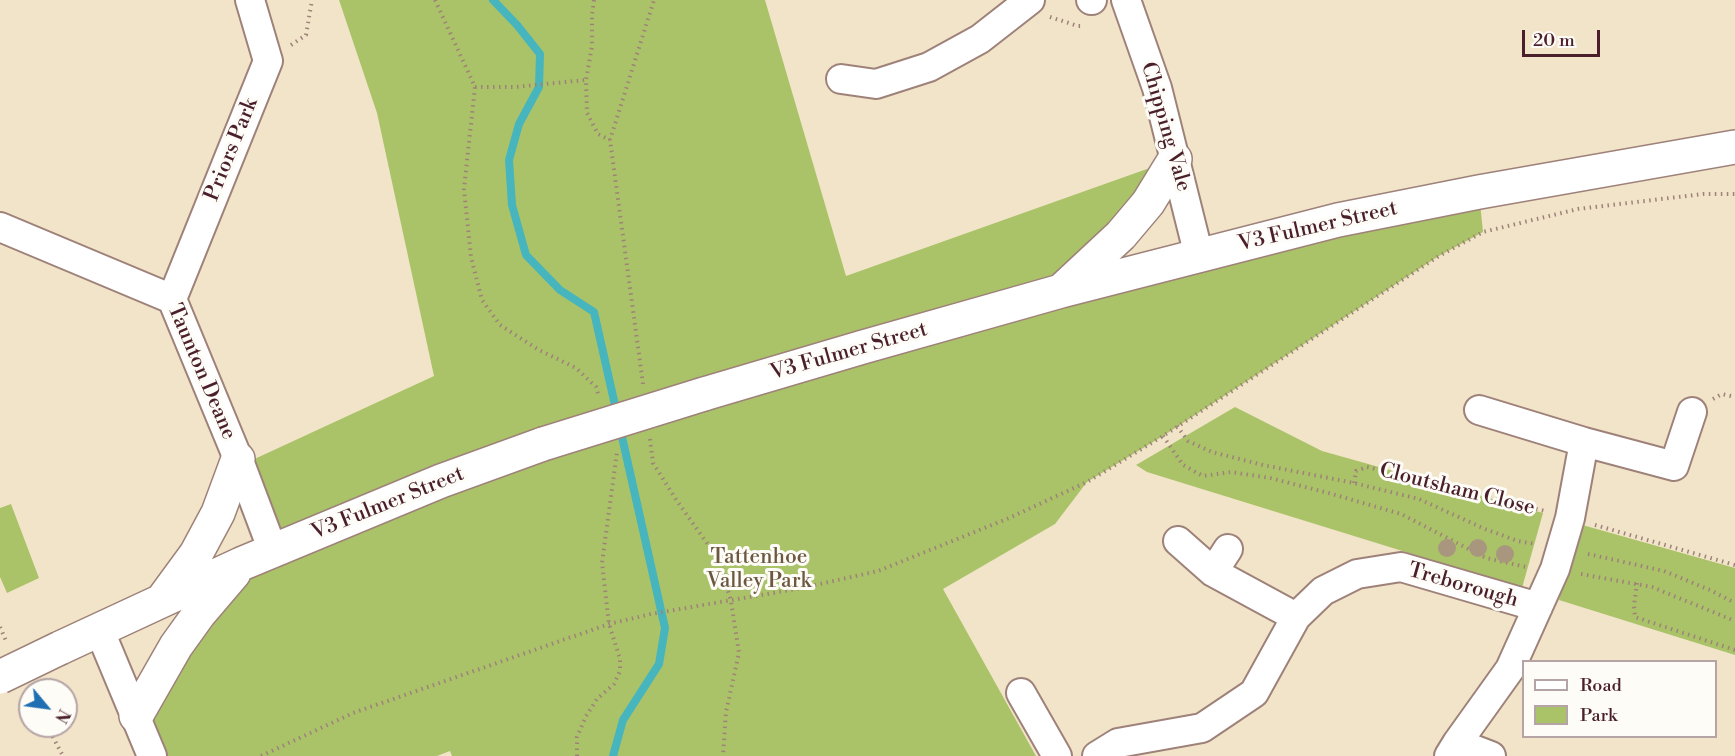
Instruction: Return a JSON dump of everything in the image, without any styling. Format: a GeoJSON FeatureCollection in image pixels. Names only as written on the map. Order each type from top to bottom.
{"type":"FeatureCollection","features":[{"type":"Feature","properties":{"kind":"street"},"geometry":{"type":"LineString","coordinates":[[250,0],[268,61]]}},
{"type":"Feature","properties":{"kind":"street"},"geometry":{"type":"LineString","coordinates":[[841,79],[876,84],[929,67],[980,39],[1030,0]]}},
{"type":"Feature","properties":{"kind":"street","name":"Chipping Vale"},"geometry":{"type":"LineString","coordinates":[[1126,0],[1157,88],[1199,256]]}},
{"type":"Feature","properties":{"kind":"street","name":"Priors Park"},"geometry":{"type":"LineString","coordinates":[[172,299],[268,61]]}},
{"type":"Feature","properties":{"kind":"street","name":"V3 Fulmer Street"},"geometry":{"type":"LineString","coordinates":[[0,677],[241,564],[441,481],[543,444],[704,394],[1061,291],[1362,215],[1735,147]]}},
{"type":"Feature","properties":{"kind":"street"},"geometry":{"type":"LineString","coordinates":[[1061,291],[1128,227],[1148,203],[1175,159]]}},
{"type":"Feature","properties":{"kind":"street","name":"Taunton Deane"},"geometry":{"type":"LineString","coordinates":[[0,227],[172,299],[273,551]]}},
{"type":"Feature","properties":{"kind":"street"},"geometry":{"type":"LineString","coordinates":[[1479,410],[1674,466],[1692,412]]}},
{"type":"Feature","properties":{"kind":"street"},"geometry":{"type":"LineString","coordinates":[[1491,756],[1453,749],[1510,669],[1559,558],[1570,518],[1584,442]]}},
{"type":"Feature","properties":{"kind":"street"},"geometry":{"type":"LineString","coordinates":[[162,600],[196,554],[218,513],[238,459]]}},
{"type":"Feature","properties":{"kind":"street"},"geometry":{"type":"LineString","coordinates":[[1178,541],[1221,560],[1296,617]]}},
{"type":"Feature","properties":{"kind":"street"},"geometry":{"type":"LineString","coordinates":[[136,716],[176,646],[199,614],[241,564]]}},
{"type":"Feature","properties":{"kind":"street","name":"Treborough"},"geometry":{"type":"LineString","coordinates":[[1097,756],[1118,743],[1202,728],[1254,693],[1296,617],[1323,591],[1357,574],[1401,567],[1538,607]]}},
{"type":"Feature","properties":{"kind":"street"},"geometry":{"type":"LineString","coordinates":[[99,629],[152,756]]}},
{"type":"Feature","properties":{"kind":"street"},"geometry":{"type":"LineString","coordinates":[[1021,693],[1057,756]]}},
{"type":"Feature","properties":{"kind":"path"},"geometry":{"type":"LineString","coordinates":[[268,61],[306,35],[312,0]]}},
{"type":"Feature","properties":{"kind":"path"},"geometry":{"type":"LineString","coordinates":[[435,0],[475,87],[464,189],[471,257],[482,300],[500,325],[539,350],[576,368],[596,387],[599,398]]}},
{"type":"Feature","properties":{"kind":"path"},"geometry":{"type":"LineString","coordinates":[[594,0],[592,46],[586,80],[587,113],[598,134],[610,140]]}},
{"type":"Feature","properties":{"kind":"path"},"geometry":{"type":"LineString","coordinates":[[643,386],[610,140],[654,0]]}},
{"type":"Feature","properties":{"kind":"path"},"geometry":{"type":"LineString","coordinates":[[475,87],[515,87],[586,80]]}},
{"type":"Feature","properties":{"kind":"path"},"geometry":{"type":"LineString","coordinates":[[261,756],[353,714],[609,624],[651,614],[802,588],[889,567],[1010,518],[1087,482],[1163,436],[1439,256],[1483,232],[1578,209],[1703,194],[1735,195]]}},
{"type":"Feature","properties":{"kind":"path"},"geometry":{"type":"LineString","coordinates":[[1177,426],[1188,441],[1212,452],[1419,499],[1485,529],[1559,558],[1694,602],[1735,621]]}},
{"type":"Feature","properties":{"kind":"path"},"geometry":{"type":"LineString","coordinates":[[1163,436],[1183,465],[1203,476],[1231,472],[1270,478],[1332,494],[1401,514],[1486,558],[1515,566],[1559,558],[1664,572],[1710,590],[1735,603]]}},
{"type":"Feature","properties":{"kind":"path"},"geometry":{"type":"LineString","coordinates":[[577,756],[577,737],[586,716],[597,699],[614,684],[620,671],[620,659],[609,624],[603,563],[617,451]]}},
{"type":"Feature","properties":{"kind":"path"},"geometry":{"type":"LineString","coordinates":[[651,451],[653,463],[719,560],[731,601],[739,653],[726,712],[723,756]]}},
{"type":"Feature","properties":{"kind":"path","name":"Cloutsham Close"},"geometry":{"type":"LineString","coordinates":[[1354,483],[1356,471],[1367,467],[1570,518],[1735,565]]}},
{"type":"Feature","properties":{"kind":"path"},"geometry":{"type":"LineString","coordinates":[[1637,582],[1635,617],[1735,650]]}},
{"type":"Feature","properties":{"kind":"path"},"geometry":{"type":"LineString","coordinates":[[53,738],[63,756]]}},
{"type":"Feature","properties":{"kind":"green space","name":"Tattenhoe Valley Park"},"geometry":{"type":"Polygon","coordinates":[[[339,0],[765,0],[846,276],[1175,159],[1062,290],[1479,192],[1483,232],[1439,256],[1163,436],[1087,482],[1055,524],[943,589],[1036,756],[452,756],[450,751],[437,756],[152,756],[152,687],[273,551],[248,462],[434,376],[377,113],[339,0]]]}},
{"type":"Feature","properties":{"kind":"green space"},"geometry":{"type":"Polygon","coordinates":[[[1235,407],[1322,451],[1543,513],[1522,588],[1147,472],[1136,465],[1235,407]]]}},
{"type":"Feature","properties":{"kind":"green space"},"geometry":{"type":"Polygon","coordinates":[[[11,504],[39,578],[7,593],[0,577],[0,508],[11,504]]]}},
{"type":"Feature","properties":{"kind":"green space"},"geometry":{"type":"Polygon","coordinates":[[[1579,524],[1735,568],[1735,655],[1559,600],[1579,524]]]}},
{"type":"Feature","properties":{"kind":"waterway"},"geometry":{"type":"LineString","coordinates":[[493,0],[540,54],[539,87],[519,124],[509,160],[512,205],[526,255],[560,290],[594,312],[617,414]]}},
{"type":"Feature","properties":{"kind":"waterway"},"geometry":{"type":"LineString","coordinates":[[613,756],[623,720],[659,664],[665,628],[620,428]]}}]}
